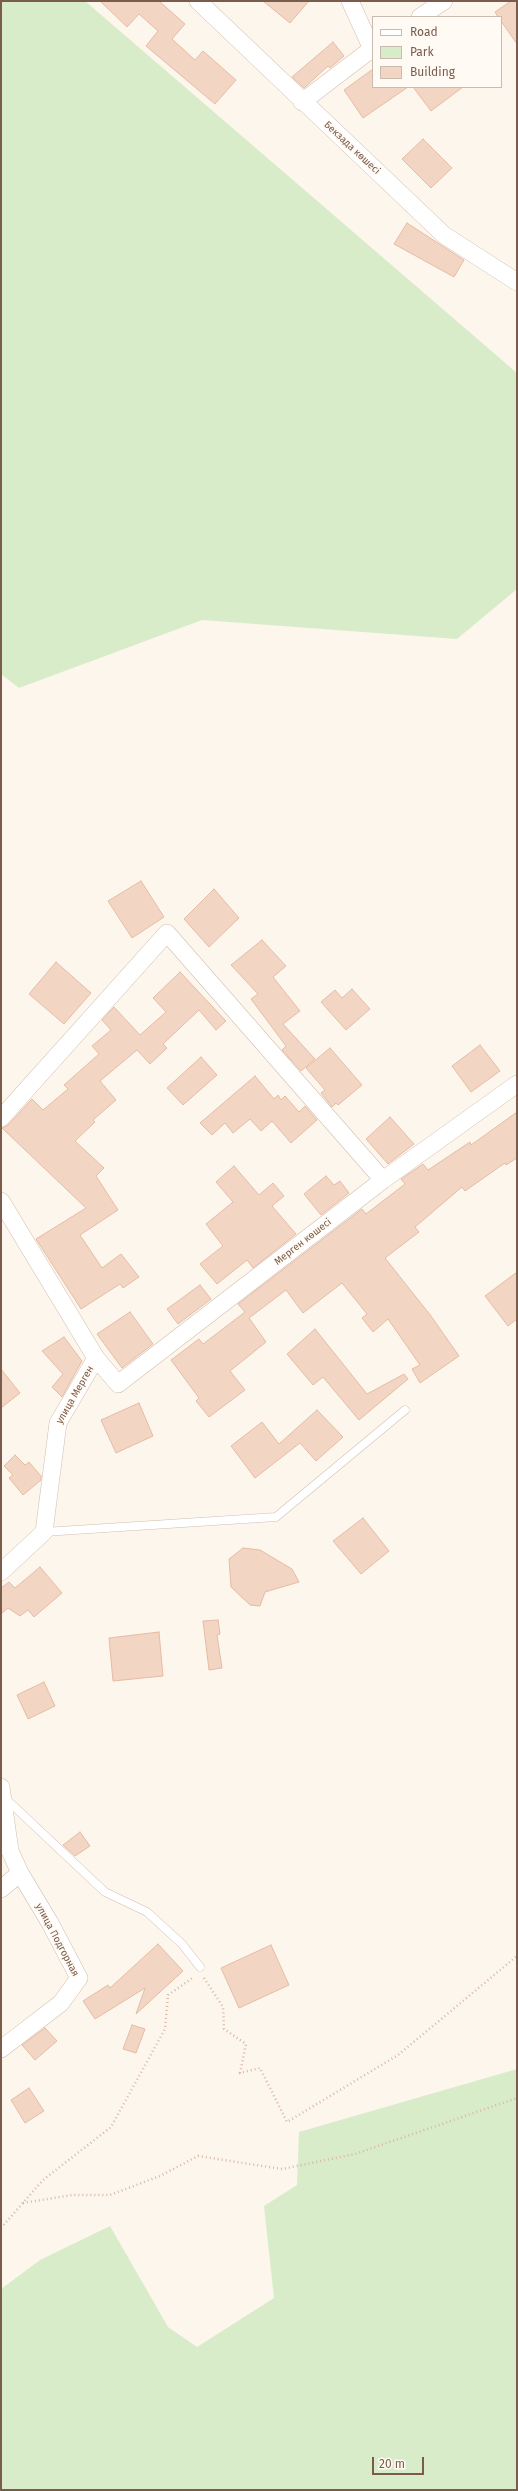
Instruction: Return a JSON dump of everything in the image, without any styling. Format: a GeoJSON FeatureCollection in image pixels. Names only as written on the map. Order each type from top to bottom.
{"type":"FeatureCollection","features":[{"type":"Feature","properties":{"kind":"street","name":"Бекзада көшесі"},"geometry":{"type":"LineString","coordinates":[[198,1],[302,102],[444,235],[517,282]]}},
{"type":"Feature","properties":{"kind":"street"},"geometry":{"type":"LineString","coordinates":[[302,102],[372,48],[350,1]]}},
{"type":"Feature","properties":{"kind":"street"},"geometry":{"type":"LineString","coordinates":[[422,16],[444,1]]}},
{"type":"Feature","properties":{"kind":"street"},"geometry":{"type":"LineString","coordinates":[[1,1118],[167,933],[383,1180]]}},
{"type":"Feature","properties":{"kind":"street","name":"Мерген көшесі"},"geometry":{"type":"LineString","coordinates":[[96,1358],[118,1384],[383,1180],[517,1084]]}},
{"type":"Feature","properties":{"kind":"street","name":"улица Мерген"},"geometry":{"type":"LineString","coordinates":[[1,1201],[96,1358],[58,1423],[44,1532]]}},
{"type":"Feature","properties":{"kind":"street"},"geometry":{"type":"LineString","coordinates":[[1,1572],[44,1532]]}},
{"type":"Feature","properties":{"kind":"street"},"geometry":{"type":"LineString","coordinates":[[1,1889],[20,1873],[10,1850],[2,1792]]}},
{"type":"Feature","properties":{"kind":"street","name":"улица Подгорная"},"geometry":{"type":"LineString","coordinates":[[1,2049],[61,2003],[79,1978],[50,1923],[20,1873]]}},
{"type":"Feature","properties":{"kind":"lane"},"geometry":{"type":"LineString","coordinates":[[44,1532],[276,1517],[405,1410]]}},
{"type":"Feature","properties":{"kind":"lane"},"geometry":{"type":"LineString","coordinates":[[2,1792],[105,1892],[147,1912],[182,1944],[200,1970]]}},
{"type":"Feature","properties":{"kind":"path"},"geometry":{"type":"LineString","coordinates":[[1,2228],[43,2180],[111,2127],[165,2029],[168,1995],[200,1970],[223,2007],[224,2029],[246,2044],[240,2073],[260,2068],[287,2122],[398,2055],[517,1956]]}},
{"type":"Feature","properties":{"kind":"path"},"geometry":{"type":"LineString","coordinates":[[23,2203],[72,2195],[110,2194],[160,2176],[198,2156],[282,2169],[355,2154],[517,2098]]}},
{"type":"Feature","properties":{"kind":"green space"},"geometry":{"type":"Polygon","coordinates":[[[1,1],[85,1],[517,373],[517,589],[457,639],[202,620],[19,688],[1,674],[1,1]]]}},
{"type":"Feature","properties":{"kind":"green space"},"geometry":{"type":"Polygon","coordinates":[[[517,2069],[517,2490],[1,2490],[1,2289],[40,2260],[110,2226],[168,2327],[197,2347],[274,2298],[264,2206],[297,2185],[299,2132],[517,2069]]]}},
{"type":"Feature","properties":{"kind":"building"},"geometry":{"type":"Polygon","coordinates":[[[100,1],[159,1],[185,24],[172,39],[195,60],[203,51],[236,80],[215,104],[146,46],[158,31],[139,14],[127,27],[100,1]]]}},
{"type":"Feature","properties":{"kind":"building"},"geometry":{"type":"Polygon","coordinates":[[[263,1],[309,1],[290,23],[263,1]]]}},
{"type":"Feature","properties":{"kind":"building"},"geometry":{"type":"Polygon","coordinates":[[[511,1],[517,1],[517,44],[502,22],[502,16],[497,16],[495,12],[511,1]]]}},
{"type":"Feature","properties":{"kind":"building"},"geometry":{"type":"Polygon","coordinates":[[[333,42],[344,56],[330,68],[328,66],[304,88],[292,77],[333,42]]]}},
{"type":"Feature","properties":{"kind":"building"},"geometry":{"type":"Polygon","coordinates":[[[372,70],[372,88],[407,88],[363,118],[344,90],[372,70]]]}},
{"type":"Feature","properties":{"kind":"building"},"geometry":{"type":"Polygon","coordinates":[[[414,88],[462,88],[431,111],[414,88]]]}},
{"type":"Feature","properties":{"kind":"building"},"geometry":{"type":"Polygon","coordinates":[[[423,139],[452,168],[431,188],[402,159],[423,139]]]}},
{"type":"Feature","properties":{"kind":"building"},"geometry":{"type":"Polygon","coordinates":[[[407,223],[464,260],[454,277],[394,244],[407,223]]]}},
{"type":"Feature","properties":{"kind":"building"},"geometry":{"type":"Polygon","coordinates":[[[141,881],[164,917],[132,938],[108,901],[141,881]]]}},
{"type":"Feature","properties":{"kind":"building"},"geometry":{"type":"Polygon","coordinates":[[[214,889],[239,918],[209,947],[184,919],[214,889]]]}},
{"type":"Feature","properties":{"kind":"building"},"geometry":{"type":"Polygon","coordinates":[[[262,940],[286,966],[273,977],[300,1011],[283,1024],[315,1059],[301,1071],[282,1050],[286,1046],[251,999],[258,994],[231,965],[262,940]]]}},
{"type":"Feature","properties":{"kind":"building"},"geometry":{"type":"Polygon","coordinates":[[[56,962],[91,993],[64,1024],[29,994],[56,962]]]}},
{"type":"Feature","properties":{"kind":"building"},"geometry":{"type":"Polygon","coordinates":[[[180,972],[226,1021],[216,1030],[199,1010],[163,1044],[167,1048],[150,1064],[137,1050],[100,1081],[116,1100],[93,1120],[95,1122],[75,1141],[104,1168],[96,1176],[118,1210],[80,1235],[102,1268],[121,1254],[139,1277],[123,1288],[120,1284],[81,1309],[36,1239],[86,1208],[2,1128],[8,1125],[32,1099],[43,1110],[68,1089],[64,1085],[99,1054],[92,1046],[111,1030],[102,1020],[114,1007],[140,1035],[166,1012],[153,998],[180,972]]]}},
{"type":"Feature","properties":{"kind":"building"},"geometry":{"type":"Polygon","coordinates":[[[352,989],[370,1009],[346,1030],[321,1002],[335,990],[342,998],[352,989]]]}},
{"type":"Feature","properties":{"kind":"building"},"geometry":{"type":"Polygon","coordinates":[[[480,1045],[500,1071],[471,1092],[452,1066],[480,1045]]]}},
{"type":"Feature","properties":{"kind":"building"},"geometry":{"type":"Polygon","coordinates":[[[330,1048],[362,1085],[338,1105],[336,1103],[332,1107],[321,1093],[325,1090],[306,1068],[330,1048]]]}},
{"type":"Feature","properties":{"kind":"building"},"geometry":{"type":"Polygon","coordinates":[[[201,1057],[217,1075],[183,1105],[167,1088],[201,1057]]]}},
{"type":"Feature","properties":{"kind":"building"},"geometry":{"type":"Polygon","coordinates":[[[255,1076],[274,1099],[278,1095],[281,1100],[285,1096],[299,1112],[305,1106],[317,1120],[291,1143],[272,1121],[261,1131],[250,1119],[233,1133],[225,1123],[212,1135],[200,1123],[255,1076]]]}},
{"type":"Feature","properties":{"kind":"building"},"geometry":{"type":"Polygon","coordinates":[[[517,1112],[517,1158],[506,1165],[505,1163],[465,1191],[462,1187],[415,1227],[419,1232],[385,1258],[431,1316],[459,1356],[420,1383],[412,1369],[420,1365],[388,1319],[373,1332],[362,1318],[367,1314],[342,1283],[303,1313],[286,1290],[249,1318],[266,1342],[230,1371],[245,1390],[209,1417],[196,1401],[199,1398],[171,1360],[199,1339],[203,1344],[245,1312],[238,1304],[362,1209],[366,1214],[405,1184],[401,1179],[423,1164],[428,1170],[470,1142],[471,1145],[517,1112]]]}},
{"type":"Feature","properties":{"kind":"building"},"geometry":{"type":"Polygon","coordinates":[[[390,1117],[414,1144],[388,1164],[366,1139],[390,1117]]]}},
{"type":"Feature","properties":{"kind":"building"},"geometry":{"type":"Polygon","coordinates":[[[234,1166],[259,1195],[273,1183],[284,1196],[272,1206],[296,1234],[253,1268],[247,1260],[217,1284],[200,1264],[223,1246],[206,1224],[233,1202],[216,1182],[234,1166]]]}},
{"type":"Feature","properties":{"kind":"building"},"geometry":{"type":"Polygon","coordinates":[[[326,1176],[334,1185],[340,1181],[349,1193],[321,1215],[304,1194],[326,1176]]]}},
{"type":"Feature","properties":{"kind":"building"},"geometry":{"type":"Polygon","coordinates":[[[517,1272],[517,1319],[508,1326],[485,1296],[517,1272]]]}},
{"type":"Feature","properties":{"kind":"building"},"geometry":{"type":"Polygon","coordinates":[[[200,1285],[211,1299],[178,1324],[167,1309],[200,1285]]]}},
{"type":"Feature","properties":{"kind":"building"},"geometry":{"type":"Polygon","coordinates":[[[130,1312],[153,1344],[122,1368],[97,1334],[130,1312]]]}},
{"type":"Feature","properties":{"kind":"building"},"geometry":{"type":"Polygon","coordinates":[[[315,1329],[367,1394],[404,1374],[408,1379],[359,1420],[323,1377],[313,1385],[287,1354],[315,1329]]]}},
{"type":"Feature","properties":{"kind":"building"},"geometry":{"type":"Polygon","coordinates":[[[64,1337],[82,1361],[62,1397],[52,1387],[63,1374],[42,1351],[64,1337]]]}},
{"type":"Feature","properties":{"kind":"building"},"geometry":{"type":"Polygon","coordinates":[[[1,1369],[20,1393],[1,1408],[1,1369]]]}},
{"type":"Feature","properties":{"kind":"building"},"geometry":{"type":"Polygon","coordinates":[[[139,1403],[153,1436],[116,1453],[101,1420],[139,1403]]]}},
{"type":"Feature","properties":{"kind":"building"},"geometry":{"type":"Polygon","coordinates":[[[317,1410],[343,1437],[316,1461],[300,1443],[255,1478],[231,1446],[262,1422],[279,1444],[317,1410]]]}},
{"type":"Feature","properties":{"kind":"building"},"geometry":{"type":"Polygon","coordinates":[[[15,1455],[25,1465],[29,1462],[41,1476],[41,1480],[23,1495],[9,1478],[13,1475],[4,1466],[15,1455]]]}},
{"type":"Feature","properties":{"kind":"building"},"geometry":{"type":"Polygon","coordinates":[[[363,1518],[389,1551],[361,1574],[333,1541],[363,1518]]]}},
{"type":"Feature","properties":{"kind":"building"},"geometry":{"type":"Polygon","coordinates":[[[243,1548],[260,1550],[292,1569],[299,1582],[265,1592],[260,1606],[250,1605],[231,1587],[229,1559],[243,1548]]]}},
{"type":"Feature","properties":{"kind":"building"},"geometry":{"type":"Polygon","coordinates":[[[40,1567],[62,1593],[34,1617],[28,1610],[20,1616],[8,1608],[1,1614],[1,1588],[9,1582],[15,1588],[40,1567]]]}},
{"type":"Feature","properties":{"kind":"building"},"geometry":{"type":"Polygon","coordinates":[[[218,1620],[220,1634],[217,1635],[222,1668],[209,1670],[203,1621],[218,1620]]]}},
{"type":"Feature","properties":{"kind":"building"},"geometry":{"type":"Polygon","coordinates":[[[159,1632],[163,1676],[113,1681],[109,1638],[159,1632]]]}},
{"type":"Feature","properties":{"kind":"building"},"geometry":{"type":"Polygon","coordinates":[[[44,1682],[55,1706],[28,1719],[17,1695],[44,1682]]]}},
{"type":"Feature","properties":{"kind":"building"},"geometry":{"type":"Polygon","coordinates":[[[80,1832],[90,1846],[75,1856],[63,1845],[80,1832]]]}},
{"type":"Feature","properties":{"kind":"building"},"geometry":{"type":"Polygon","coordinates":[[[158,1944],[183,1971],[136,2014],[145,1988],[95,2019],[83,2001],[108,1985],[110,1988],[158,1944]]]}},
{"type":"Feature","properties":{"kind":"building"},"geometry":{"type":"Polygon","coordinates":[[[271,1945],[289,1985],[239,2008],[221,1968],[271,1945]]]}},
{"type":"Feature","properties":{"kind":"building"},"geometry":{"type":"Polygon","coordinates":[[[132,2025],[145,2029],[136,2053],[123,2049],[132,2025]]]}},
{"type":"Feature","properties":{"kind":"building"},"geometry":{"type":"Polygon","coordinates":[[[45,2028],[57,2041],[35,2060],[22,2045],[45,2028]]]}},
{"type":"Feature","properties":{"kind":"building"},"geometry":{"type":"Polygon","coordinates":[[[29,2088],[44,2111],[25,2123],[11,2100],[29,2088]]]}}]}
